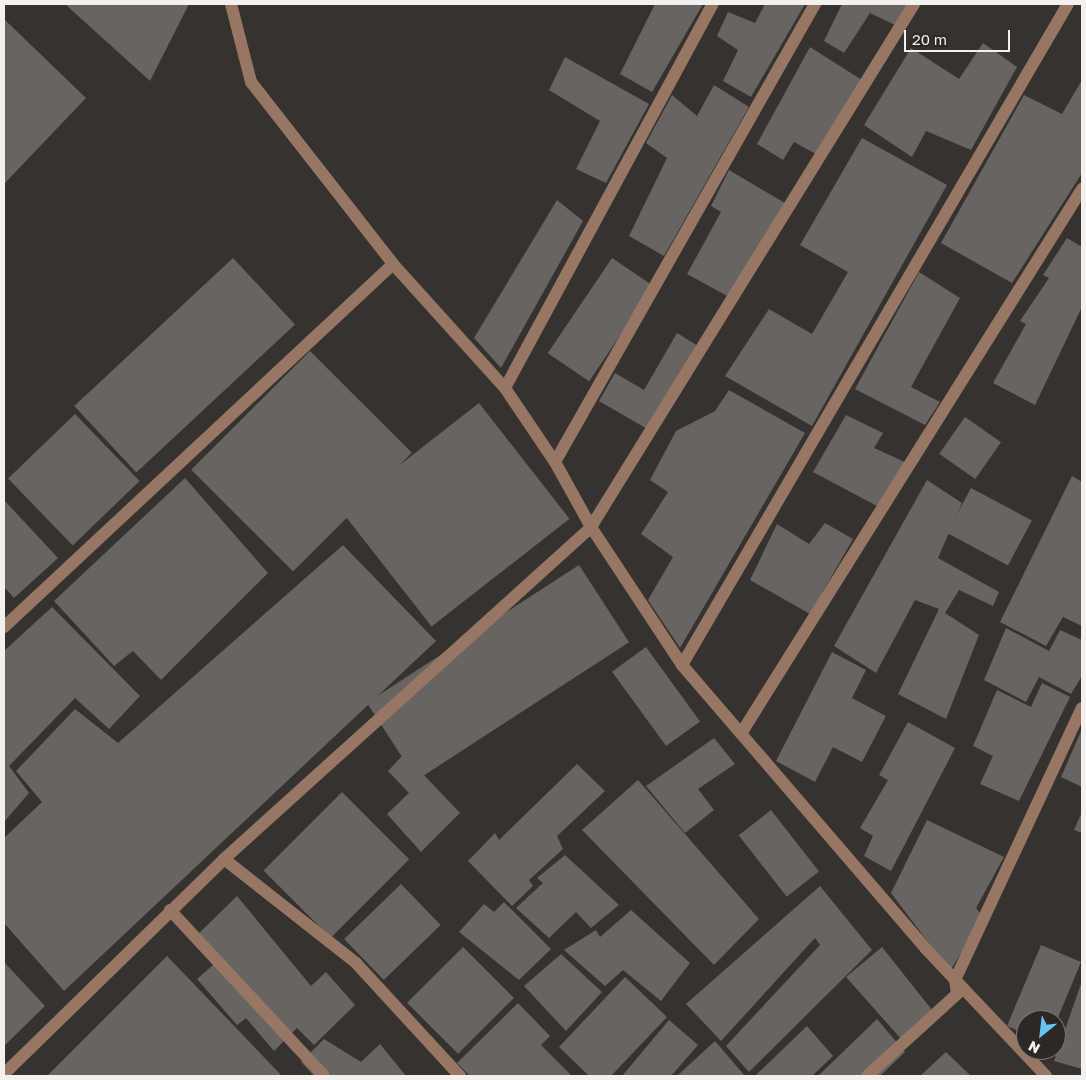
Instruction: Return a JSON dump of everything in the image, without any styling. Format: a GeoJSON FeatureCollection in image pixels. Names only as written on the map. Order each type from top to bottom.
{"type":"FeatureCollection","features":[{"type":"Feature","properties":{"kind":"street"},"geometry":{"type":"LineString","coordinates":[[230,4],[251,82],[393,264],[505,388],[556,462],[591,527],[682,665],[955,980],[1046,1076]]}},
{"type":"Feature","properties":{"kind":"street"},"geometry":{"type":"LineString","coordinates":[[505,388],[713,4]]}},
{"type":"Feature","properties":{"kind":"street"},"geometry":{"type":"LineString","coordinates":[[556,462],[815,4]]}},
{"type":"Feature","properties":{"kind":"street"},"geometry":{"type":"LineString","coordinates":[[4,1074],[224,859],[591,527],[914,4]]}},
{"type":"Feature","properties":{"kind":"street"},"geometry":{"type":"LineString","coordinates":[[682,665],[1068,4]]}},
{"type":"Feature","properties":{"kind":"street"},"geometry":{"type":"LineString","coordinates":[[742,732],[1082,189]]}},
{"type":"Feature","properties":{"kind":"street"},"geometry":{"type":"LineString","coordinates":[[4,627],[393,264]]}},
{"type":"Feature","properties":{"kind":"street"},"geometry":{"type":"LineString","coordinates":[[867,1076],[957,994],[955,980],[1082,708]]}},
{"type":"Feature","properties":{"kind":"street"},"geometry":{"type":"LineString","coordinates":[[224,859],[356,963],[460,1076]]}},
{"type":"Feature","properties":{"kind":"street"},"geometry":{"type":"LineString","coordinates":[[170,910],[324,1076]]}},
{"type":"Feature","properties":{"kind":"building"},"geometry":{"type":"Polygon","coordinates":[[[65,4],[189,4],[150,81],[65,4]]]}},
{"type":"Feature","properties":{"kind":"building"},"geometry":{"type":"Polygon","coordinates":[[[655,4],[703,4],[652,92],[620,74],[655,4]]]}},
{"type":"Feature","properties":{"kind":"building"},"geometry":{"type":"Polygon","coordinates":[[[765,4],[805,4],[751,97],[723,81],[738,50],[717,36],[728,12],[755,23],[765,4]]]}},
{"type":"Feature","properties":{"kind":"building"},"geometry":{"type":"Polygon","coordinates":[[[842,4],[908,4],[895,25],[870,13],[844,53],[824,41],[842,4]]]}},
{"type":"Feature","properties":{"kind":"building"},"geometry":{"type":"Polygon","coordinates":[[[4,19],[86,98],[4,184],[4,19]]]}},
{"type":"Feature","properties":{"kind":"building"},"geometry":{"type":"Polygon","coordinates":[[[983,43],[1017,67],[971,150],[926,131],[912,157],[864,125],[911,48],[959,79],[983,43]]]}},
{"type":"Feature","properties":{"kind":"building"},"geometry":{"type":"Polygon","coordinates":[[[810,47],[862,80],[816,154],[794,142],[783,160],[757,144],[810,47]]]}},
{"type":"Feature","properties":{"kind":"building"},"geometry":{"type":"Polygon","coordinates":[[[565,57],[649,104],[606,183],[576,169],[600,121],[549,90],[565,57]]]}},
{"type":"Feature","properties":{"kind":"building"},"geometry":{"type":"Polygon","coordinates":[[[1082,80],[1082,173],[1012,283],[941,243],[1024,95],[1062,114],[1082,80]]]}},
{"type":"Feature","properties":{"kind":"building"},"geometry":{"type":"Polygon","coordinates":[[[714,85],[749,107],[664,256],[629,236],[667,158],[646,143],[672,95],[697,116],[714,85]]]}},
{"type":"Feature","properties":{"kind":"building"},"geometry":{"type":"Polygon","coordinates":[[[862,138],[947,185],[812,426],[725,376],[769,309],[812,334],[848,272],[800,245],[862,138]]]}},
{"type":"Feature","properties":{"kind":"building"},"geometry":{"type":"Polygon","coordinates":[[[729,170],[785,203],[729,297],[687,274],[721,212],[711,206],[729,170]]]}},
{"type":"Feature","properties":{"kind":"building"},"geometry":{"type":"Polygon","coordinates":[[[557,200],[583,221],[501,368],[474,338],[557,200]]]}},
{"type":"Feature","properties":{"kind":"building"},"geometry":{"type":"Polygon","coordinates":[[[1067,238],[1082,247],[1082,307],[1035,405],[993,383],[1026,324],[1020,321],[1049,278],[1043,275],[1067,238]]]}},
{"type":"Feature","properties":{"kind":"building"},"geometry":{"type":"Polygon","coordinates":[[[233,258],[295,325],[136,473],[74,406],[233,258]]]}},
{"type":"Feature","properties":{"kind":"building"},"geometry":{"type":"Polygon","coordinates":[[[612,258],[653,286],[589,381],[548,353],[612,258]]]}},
{"type":"Feature","properties":{"kind":"building"},"geometry":{"type":"Polygon","coordinates":[[[919,272],[960,298],[911,387],[940,402],[925,425],[855,389],[919,272]]]}},
{"type":"Feature","properties":{"kind":"building"},"geometry":{"type":"Polygon","coordinates":[[[677,333],[698,346],[649,430],[599,401],[615,373],[644,390],[677,333]]]}},
{"type":"Feature","properties":{"kind":"building"},"geometry":{"type":"Polygon","coordinates":[[[310,351],[412,453],[293,572],[191,470],[310,351]]]}},
{"type":"Feature","properties":{"kind":"building"},"geometry":{"type":"Polygon","coordinates":[[[729,390],[805,433],[680,648],[648,600],[673,557],[641,534],[668,492],[650,480],[676,431],[715,411],[729,390]]]}},
{"type":"Feature","properties":{"kind":"building"},"geometry":{"type":"Polygon","coordinates":[[[479,403],[570,519],[432,627],[341,511],[479,403]]]}},
{"type":"Feature","properties":{"kind":"building"},"geometry":{"type":"Polygon","coordinates":[[[75,414],[140,481],[73,546],[8,479],[75,414]]]}},
{"type":"Feature","properties":{"kind":"building"},"geometry":{"type":"Polygon","coordinates":[[[846,415],[883,433],[874,448],[905,462],[877,506],[813,472],[846,415]]]}},
{"type":"Feature","properties":{"kind":"building"},"geometry":{"type":"Polygon","coordinates":[[[965,417],[1001,442],[975,479],[939,454],[965,417]]]}},
{"type":"Feature","properties":{"kind":"building"},"geometry":{"type":"Polygon","coordinates":[[[1072,476],[1082,482],[1082,626],[1063,617],[1046,646],[1000,622],[1072,476]]]}},
{"type":"Feature","properties":{"kind":"building"},"geometry":{"type":"Polygon","coordinates":[[[185,478],[268,573],[161,680],[133,651],[114,666],[54,601],[185,478]]]}},
{"type":"Feature","properties":{"kind":"building"},"geometry":{"type":"Polygon","coordinates":[[[927,480],[962,503],[938,558],[999,592],[993,606],[959,590],[945,613],[979,635],[946,719],[898,694],[939,609],[915,600],[876,673],[834,646],[927,480]]]}},
{"type":"Feature","properties":{"kind":"building"},"geometry":{"type":"Polygon","coordinates":[[[971,488],[1032,520],[1008,565],[947,533],[971,488]]]}},
{"type":"Feature","properties":{"kind":"building"},"geometry":{"type":"Polygon","coordinates":[[[4,500],[58,558],[14,598],[4,587],[4,500]]]}},
{"type":"Feature","properties":{"kind":"building"},"geometry":{"type":"Polygon","coordinates":[[[825,523],[853,539],[810,614],[750,580],[777,524],[809,544],[825,523]]]}},
{"type":"Feature","properties":{"kind":"building"},"geometry":{"type":"Polygon","coordinates":[[[343,545],[436,641],[64,991],[4,923],[4,838],[42,802],[16,771],[75,709],[118,743],[343,545]]]}},
{"type":"Feature","properties":{"kind":"building"},"geometry":{"type":"Polygon","coordinates":[[[579,565],[629,642],[417,780],[367,703],[579,565]]]}},
{"type":"Feature","properties":{"kind":"building"},"geometry":{"type":"Polygon","coordinates":[[[52,607],[140,696],[109,729],[75,698],[9,766],[29,793],[4,822],[4,651],[52,607]]]}},
{"type":"Feature","properties":{"kind":"building"},"geometry":{"type":"Polygon","coordinates":[[[1006,628],[1049,651],[1060,630],[1082,640],[1082,676],[1071,694],[1039,677],[1026,702],[984,680],[1006,628]]]}},
{"type":"Feature","properties":{"kind":"building"},"geometry":{"type":"Polygon","coordinates":[[[646,647],[700,721],[666,746],[612,672],[646,647]]]}},
{"type":"Feature","properties":{"kind":"building"},"geometry":{"type":"Polygon","coordinates":[[[832,652],[866,670],[852,698],[886,716],[862,762],[833,747],[815,782],[776,761],[832,652]]]}},
{"type":"Feature","properties":{"kind":"building"},"geometry":{"type":"Polygon","coordinates":[[[1042,683],[1070,697],[1019,801],[980,784],[993,756],[973,746],[997,690],[1031,707],[1042,683]]]}},
{"type":"Feature","properties":{"kind":"building"},"geometry":{"type":"Polygon","coordinates":[[[908,722],[955,748],[891,871],[864,856],[873,836],[860,828],[888,780],[879,775],[908,722]]]}},
{"type":"Feature","properties":{"kind":"building"},"geometry":{"type":"Polygon","coordinates":[[[1082,729],[1082,787],[1061,777],[1082,729]]]}},
{"type":"Feature","properties":{"kind":"building"},"geometry":{"type":"Polygon","coordinates":[[[714,738],[735,764],[698,789],[714,810],[685,833],[646,786],[714,738]]]}},
{"type":"Feature","properties":{"kind":"building"},"geometry":{"type":"Polygon","coordinates":[[[404,754],[460,813],[421,852],[387,814],[409,793],[388,771],[404,754]]]}},
{"type":"Feature","properties":{"kind":"building"},"geometry":{"type":"Polygon","coordinates":[[[577,764],[605,791],[557,836],[563,849],[529,880],[533,886],[512,906],[468,861],[495,833],[499,840],[577,764]]]}},
{"type":"Feature","properties":{"kind":"building"},"geometry":{"type":"Polygon","coordinates":[[[638,780],[759,919],[714,965],[582,830],[638,780]]]}},
{"type":"Feature","properties":{"kind":"building"},"geometry":{"type":"Polygon","coordinates":[[[342,792],[409,859],[331,938],[264,870],[342,792]]]}},
{"type":"Feature","properties":{"kind":"building"},"geometry":{"type":"Polygon","coordinates":[[[771,810],[819,871],[787,897],[739,835],[771,810]]]}},
{"type":"Feature","properties":{"kind":"building"},"geometry":{"type":"Polygon","coordinates":[[[1082,812],[1082,833],[1074,830],[1082,812]]]}},
{"type":"Feature","properties":{"kind":"building"},"geometry":{"type":"Polygon","coordinates":[[[927,820],[1004,857],[976,908],[983,917],[950,971],[891,893],[927,820]]]}},
{"type":"Feature","properties":{"kind":"building"},"geometry":{"type":"Polygon","coordinates":[[[565,855],[619,905],[591,928],[576,912],[549,938],[516,908],[543,883],[537,878],[565,855]]]}},
{"type":"Feature","properties":{"kind":"building"},"geometry":{"type":"Polygon","coordinates":[[[401,884],[441,925],[384,980],[344,939],[401,884]]]}},
{"type":"Feature","properties":{"kind":"building"},"geometry":{"type":"Polygon","coordinates":[[[820,886],[872,950],[749,1072],[726,1046],[820,945],[815,938],[721,1041],[686,1004],[820,886]]]}},
{"type":"Feature","properties":{"kind":"building"},"geometry":{"type":"Polygon","coordinates":[[[237,896],[311,986],[326,972],[355,1005],[314,1045],[297,1028],[274,1051],[246,1018],[237,1025],[197,979],[213,965],[192,940],[237,896]]]}},
{"type":"Feature","properties":{"kind":"building"},"geometry":{"type":"Polygon","coordinates":[[[504,902],[551,949],[519,980],[459,932],[484,904],[494,912],[504,902]]]}},
{"type":"Feature","properties":{"kind":"building"},"geometry":{"type":"Polygon","coordinates":[[[631,910],[690,963],[661,1001],[623,970],[605,986],[564,950],[596,930],[600,937],[631,910]]]}},
{"type":"Feature","properties":{"kind":"building"},"geometry":{"type":"Polygon","coordinates":[[[1041,945],[1081,962],[1061,1010],[1016,1010],[1016,1030],[1007,1026],[1041,945]]]}},
{"type":"Feature","properties":{"kind":"building"},"geometry":{"type":"Polygon","coordinates":[[[463,947],[514,998],[458,1054],[407,1003],[463,947]]]}},
{"type":"Feature","properties":{"kind":"building"},"geometry":{"type":"Polygon","coordinates":[[[882,947],[932,1010],[902,1040],[846,977],[882,947]]]}},
{"type":"Feature","properties":{"kind":"building"},"geometry":{"type":"Polygon","coordinates":[[[561,954],[602,992],[566,1031],[524,986],[561,954]]]}},
{"type":"Feature","properties":{"kind":"building"},"geometry":{"type":"Polygon","coordinates":[[[167,956],[282,1076],[47,1076],[167,956]]]}},
{"type":"Feature","properties":{"kind":"building"},"geometry":{"type":"Polygon","coordinates":[[[4,962],[45,1006],[4,1046],[4,962]]]}},
{"type":"Feature","properties":{"kind":"building"},"geometry":{"type":"Polygon","coordinates":[[[625,977],[667,1017],[611,1076],[589,1076],[559,1047],[625,977]]]}},
{"type":"Feature","properties":{"kind":"building"},"geometry":{"type":"Polygon","coordinates":[[[1082,981],[1082,1069],[1054,1061],[1066,1060],[1066,1027],[1082,981]]]}},
{"type":"Feature","properties":{"kind":"building"},"geometry":{"type":"Polygon","coordinates":[[[518,1003],[550,1036],[541,1045],[572,1076],[470,1076],[457,1063],[518,1003]]]}},
{"type":"Feature","properties":{"kind":"building"},"geometry":{"type":"Polygon","coordinates":[[[877,1019],[905,1052],[880,1076],[818,1076],[877,1019]]]}},
{"type":"Feature","properties":{"kind":"building"},"geometry":{"type":"Polygon","coordinates":[[[669,1020],[698,1045],[671,1076],[622,1076],[669,1020]]]}},
{"type":"Feature","properties":{"kind":"building"},"geometry":{"type":"Polygon","coordinates":[[[807,1026],[833,1056],[812,1076],[755,1076],[807,1026]]]}},
{"type":"Feature","properties":{"kind":"building"},"geometry":{"type":"Polygon","coordinates":[[[324,1039],[361,1062],[380,1044],[406,1076],[314,1076],[301,1062],[324,1039]]]}},
{"type":"Feature","properties":{"kind":"building"},"geometry":{"type":"Polygon","coordinates":[[[715,1041],[745,1076],[677,1076],[715,1041]]]}},
{"type":"Feature","properties":{"kind":"building"},"geometry":{"type":"Polygon","coordinates":[[[946,1052],[971,1076],[920,1076],[946,1052]]]}}]}
